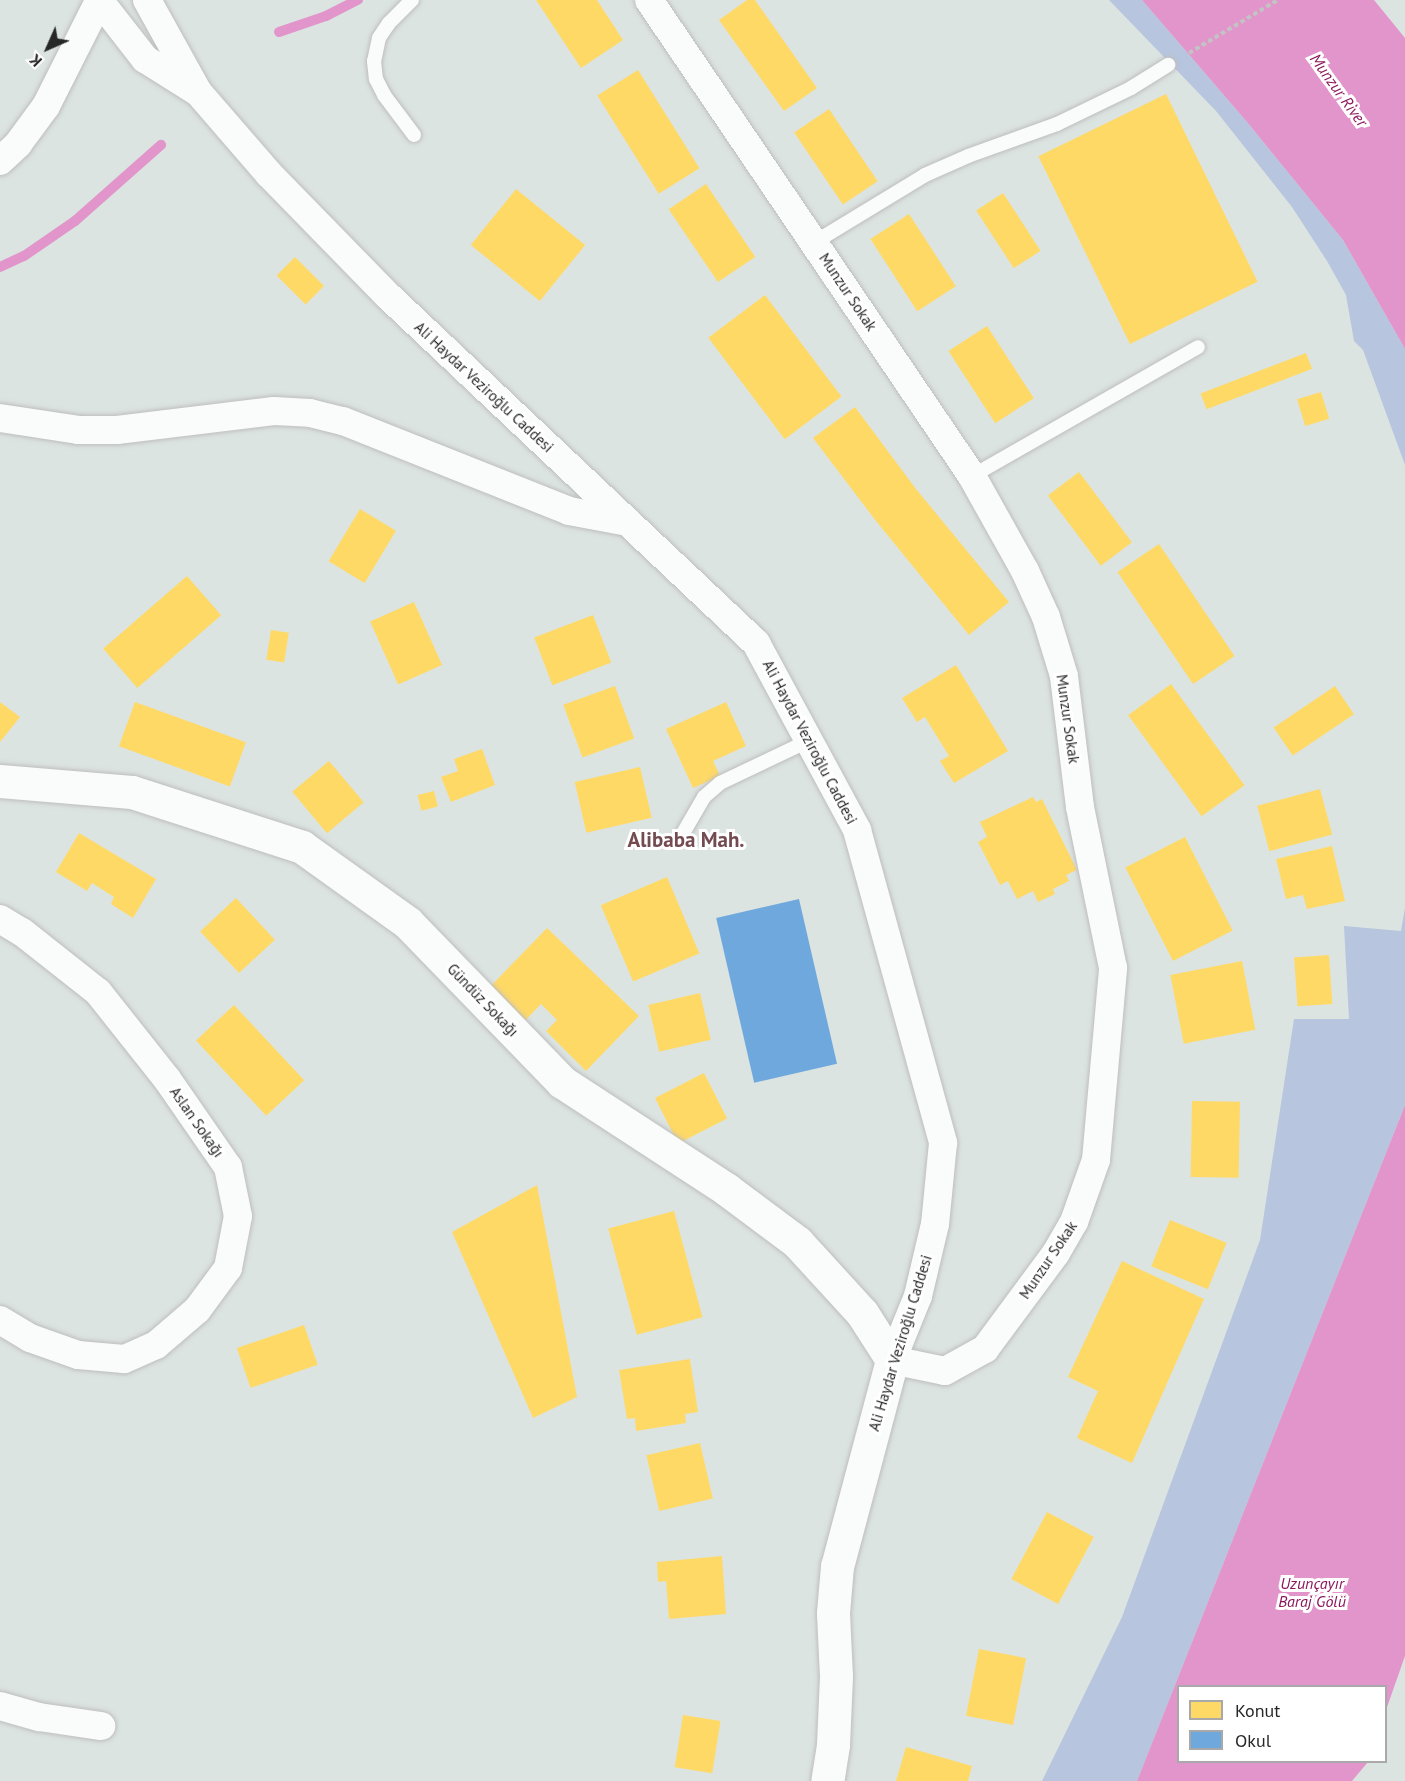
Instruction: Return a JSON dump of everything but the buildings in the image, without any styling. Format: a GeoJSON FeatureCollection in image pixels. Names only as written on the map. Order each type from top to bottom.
{"type":"FeatureCollection","features":[{"type":"Feature","properties":{"kind":"main road","name":"Gündüz Sokağı"},"geometry":{"type":"LineString","coordinates":[[0,781],[132,792],[302,847],[408,923],[562,1082],[726,1189],[797,1242],[862,1313],[892,1360]]}},
{"type":"Feature","properties":{"kind":"main road","name":"Ali Haydar Veziroğlu Caddesi"},"geometry":{"type":"LineString","coordinates":[[827,1781],[834,1733],[836,1676],[833,1613],[837,1566],[892,1360]]}},
{"type":"Feature","properties":{"kind":"street"},"geometry":{"type":"LineString","coordinates":[[147,0],[198,92]]}},
{"type":"Feature","properties":{"kind":"street","name":"Munzur Sokak"},"geometry":{"type":"LineString","coordinates":[[649,0],[972,476],[1025,571],[1042,608],[1064,676],[1080,807],[1113,968],[1096,1160],[1074,1222],[1056,1253],[985,1349],[945,1371],[892,1360]]}},
{"type":"Feature","properties":{"kind":"street"},"geometry":{"type":"LineString","coordinates":[[0,161],[18,144],[46,106],[99,1],[145,59],[198,92]]}},
{"type":"Feature","properties":{"kind":"street","name":"Ali Haydar Veziroğlu Caddesi"},"geometry":{"type":"LineString","coordinates":[[198,92],[269,174],[386,294],[756,643],[810,740],[857,830],[943,1143],[935,1224],[918,1296],[892,1360]]}},
{"type":"Feature","properties":{"kind":"street"},"geometry":{"type":"LineString","coordinates":[[0,418],[78,430],[117,430],[274,411],[310,413],[343,421],[569,511],[628,522]]}},
{"type":"Feature","properties":{"kind":"street","name":"Aslan Sokağı"},"geometry":{"type":"LineString","coordinates":[[0,919],[22,932],[98,992],[167,1079],[228,1167],[238,1216],[228,1268],[197,1310],[156,1345],[124,1359],[78,1355],[30,1338],[0,1320]]}},
{"type":"Feature","properties":{"kind":"street"},"geometry":{"type":"LineString","coordinates":[[0,1706],[39,1717],[101,1726]]}},
{"type":"Feature","properties":{"kind":"lane"},"geometry":{"type":"LineString","coordinates":[[412,0],[389,23],[379,38],[374,61],[376,80],[384,95],[414,135]]}},
{"type":"Feature","properties":{"kind":"lane"},"geometry":{"type":"LineString","coordinates":[[815,242],[925,175],[968,156],[1057,124],[1131,88],[1168,65]]}},
{"type":"Feature","properties":{"kind":"lane"},"geometry":{"type":"LineString","coordinates":[[972,476],[1198,347]]}},
{"type":"Feature","properties":{"kind":"lane"},"geometry":{"type":"LineString","coordinates":[[682,835],[704,797],[720,783],[810,740]]}},
{"type":"Feature","properties":{"kind":"path"},"geometry":{"type":"LineString","coordinates":[[1168,65],[1278,0]]}},
{"type":"Feature","properties":{"kind":"shaded area"},"geometry":{"type":"Polygon","coordinates":[[[1109,0],[1142,0],[1247,122],[1343,240],[1405,349],[1405,465],[1363,350],[1354,341],[1346,295],[1327,261],[1292,207],[1216,111],[1109,0]]]}},
{"type":"Feature","properties":{"kind":"shaded area"},"geometry":{"type":"Polygon","coordinates":[[[1405,908],[1405,1105],[1137,1781],[1042,1781],[1122,1617],[1260,1240],[1294,1019],[1349,1019],[1344,926],[1401,931],[1405,908]]]}},
{"type":"Feature","properties":{"kind":"water","name":"Munzur River"},"geometry":{"type":"Polygon","coordinates":[[[1142,0],[1374,0],[1405,38],[1405,349],[1343,240],[1247,122],[1142,0]]]}},
{"type":"Feature","properties":{"kind":"water","name":"Uzunçayır Baraj Gölü"},"geometry":{"type":"Polygon","coordinates":[[[1405,1105],[1405,1656],[1387,1707],[1387,1685],[1177,1685],[1177,1763],[1367,1763],[1352,1781],[1137,1781],[1405,1105]]]}},
{"type":"Feature","properties":{"kind":"waterway"},"geometry":{"type":"LineString","coordinates":[[279,32],[326,16],[358,0]]}},
{"type":"Feature","properties":{"kind":"waterway"},"geometry":{"type":"LineString","coordinates":[[0,267],[24,256],[75,221],[161,145]]}},
{"type":"Feature","properties":{"kind":"district","name":"Alibaba Mah."},"geometry":{"type":"Point","coordinates":[686,840]}}]}
